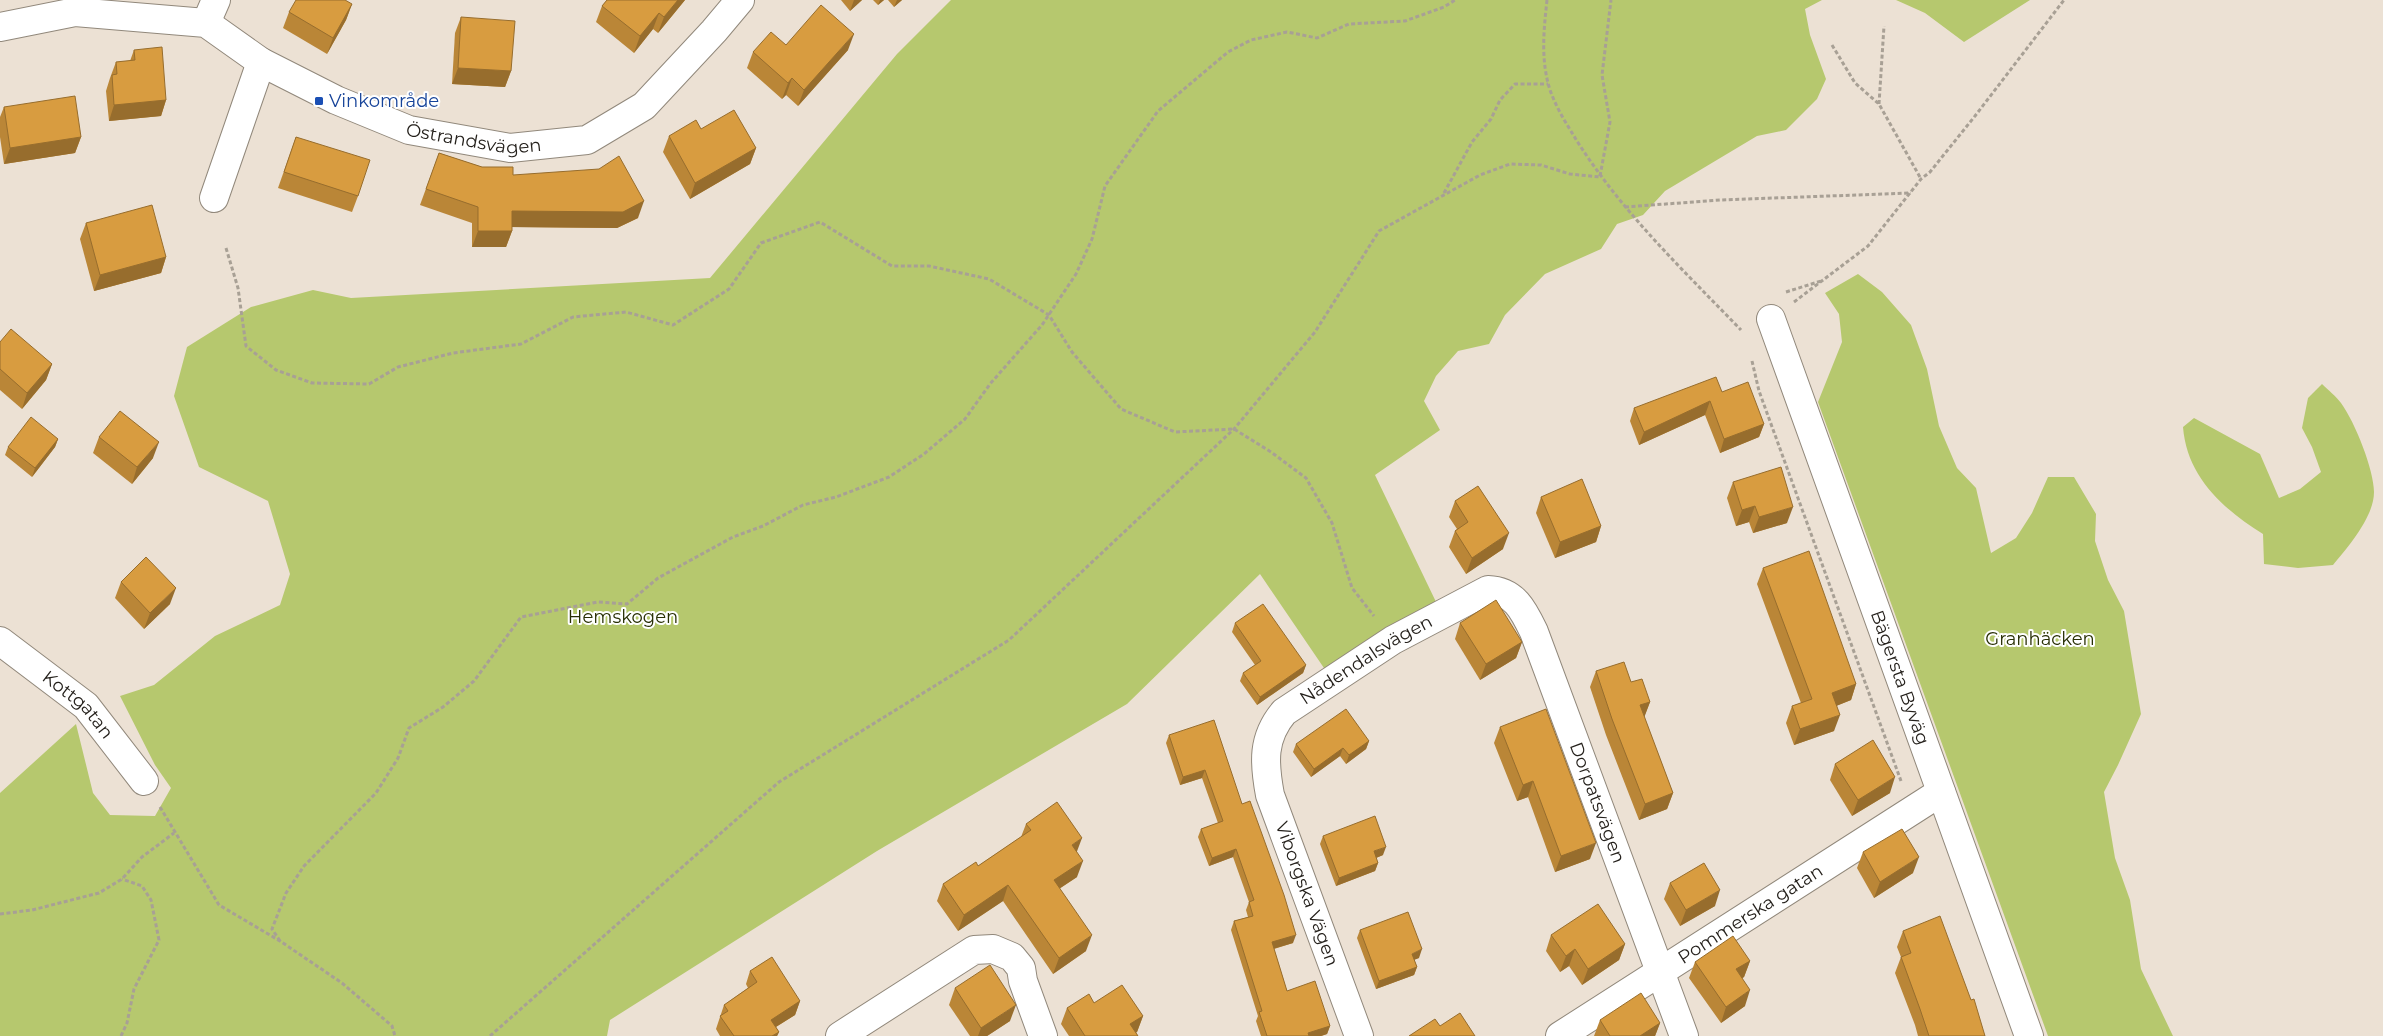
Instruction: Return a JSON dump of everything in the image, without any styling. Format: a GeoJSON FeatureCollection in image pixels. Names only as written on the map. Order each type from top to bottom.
{"type":"FeatureCollection","features":[{"type":"Feature","properties":{"kind":"street","name":"Östrandsvägen"},"geometry":{"type":"LineString","coordinates":[[0,27],[74,6],[211,12],[262,62],[336,100],[409,130],[510,148],[587,140],[644,106],[714,31],[740,0]]}},
{"type":"Feature","properties":{"kind":"street"},"geometry":{"type":"LineString","coordinates":[[214,198],[262,62]]}},
{"type":"Feature","properties":{"kind":"street","name":"Bägersta Byväg"},"geometry":{"type":"LineString","coordinates":[[1771,319],[2029,1036]]}},
{"type":"Feature","properties":{"kind":"street","name":"Nådendalsvägen"},"geometry":{"type":"LineString","coordinates":[[1266,749],[1274,725],[1284,712],[1393,640],[1488,590]]}},
{"type":"Feature","properties":{"kind":"street","name":"Dorpatsvägen"},"geometry":{"type":"LineString","coordinates":[[1488,590],[1498,590],[1522,607],[1534,632],[1684,1036]]}},
{"type":"Feature","properties":{"kind":"street","name":"Kottgatan"},"geometry":{"type":"LineString","coordinates":[[0,641],[86,706],[144,781]]}},
{"type":"Feature","properties":{"kind":"street","name":"Viborgska Vägen"},"geometry":{"type":"LineString","coordinates":[[1266,749],[1266,771],[1270,795],[1359,1036]]}},
{"type":"Feature","properties":{"kind":"street","name":"Pommerska gatan"},"geometry":{"type":"LineString","coordinates":[[1560,1036],[1941,792]]}},
{"type":"Feature","properties":{"kind":"street"},"geometry":{"type":"LineString","coordinates":[[840,1036],[974,950],[993,949],[1012,957],[1021,968],[1023,981],[1043,1036]]}},
{"type":"Feature","properties":{"kind":"path"},"geometry":{"type":"LineString","coordinates":[[280,942],[272,929],[286,893],[304,866],[376,793],[398,758],[409,728],[443,707],[474,681],[521,617],[598,602],[626,604],[658,578],[733,537],[763,526],[803,505],[836,497],[889,476],[924,454],[965,418],[990,384],[1049,315],[1076,274],[1092,239],[1105,186],[1158,110],[1228,52],[1251,40],[1287,32],[1317,38],[1349,24],[1405,21],[1444,7],[1455,0]]}},
{"type":"Feature","properties":{"kind":"path"},"geometry":{"type":"LineString","coordinates":[[1547,0],[1543,49],[1548,84],[1565,121],[1600,177],[1742,330]]}},
{"type":"Feature","properties":{"kind":"path"},"geometry":{"type":"LineString","coordinates":[[1600,177],[1610,122],[1602,75],[1611,0]]}},
{"type":"Feature","properties":{"kind":"path"},"geometry":{"type":"LineString","coordinates":[[1771,319],[1868,246],[1921,179],[1930,172],[1975,116],[2064,0]]}},
{"type":"Feature","properties":{"kind":"path"},"geometry":{"type":"LineString","coordinates":[[1879,104],[1884,26]]}},
{"type":"Feature","properties":{"kind":"path"},"geometry":{"type":"LineString","coordinates":[[1832,45],[1855,83],[1879,104],[1921,179]]}},
{"type":"Feature","properties":{"kind":"path"},"geometry":{"type":"LineString","coordinates":[[1444,194],[1472,142],[1491,119],[1500,100],[1514,84],[1548,84]]}},
{"type":"Feature","properties":{"kind":"path"},"geometry":{"type":"LineString","coordinates":[[490,1036],[779,782],[1009,640],[1234,429],[1315,332],[1379,231],[1480,175],[1510,164],[1541,165],[1570,174],[1600,177]]}},
{"type":"Feature","properties":{"kind":"path"},"geometry":{"type":"LineString","coordinates":[[1625,206],[1720,200],[1911,193]]}},
{"type":"Feature","properties":{"kind":"path"},"geometry":{"type":"LineString","coordinates":[[226,248],[238,288],[246,346],[276,370],[312,383],[369,384],[398,367],[452,353],[521,344],[574,317],[626,312],[673,325],[729,289],[761,243],[820,222],[892,266],[929,266],[988,279],[1049,315],[1072,352],[1121,409],[1174,432],[1234,429],[1271,452],[1306,478],[1332,523],[1352,588],[1393,640]]}},
{"type":"Feature","properties":{"kind":"path"},"geometry":{"type":"LineString","coordinates":[[144,781],[219,905],[342,983],[392,1026],[395,1036]]}},
{"type":"Feature","properties":{"kind":"path"},"geometry":{"type":"LineString","coordinates":[[0,914],[32,910],[99,893],[122,879],[142,857],[174,833]]}},
{"type":"Feature","properties":{"kind":"path"},"geometry":{"type":"LineString","coordinates":[[121,1036],[127,1023],[134,989],[159,940],[151,900],[142,886],[122,879]]}},
{"type":"Feature","properties":{"kind":"green space","name":"Hemskogen"},"geometry":{"type":"Polygon","coordinates":[[[951,0],[1822,0],[1805,9],[1810,35],[1826,79],[1817,99],[1786,130],[1757,136],[1665,191],[1643,215],[1617,224],[1601,249],[1545,274],[1505,315],[1489,344],[1458,351],[1436,376],[1424,401],[1440,430],[1375,475],[1437,604],[1326,671],[1260,574],[1127,704],[877,851],[610,1020],[607,1036],[0,1036],[0,793],[76,724],[93,793],[110,815],[155,816],[171,788],[155,765],[120,696],[154,685],[215,636],[280,605],[290,574],[268,501],[199,467],[174,396],[187,347],[251,307],[313,290],[351,298],[710,278],[897,54],[951,0]]]}},
{"type":"Feature","properties":{"kind":"green space"},"geometry":{"type":"Polygon","coordinates":[[[1896,0],[2030,0],[1964,42],[1925,13],[1896,0]]]}},
{"type":"Feature","properties":{"kind":"green space","name":"Granhäcken"},"geometry":{"type":"Polygon","coordinates":[[[1858,274],[1882,292],[1911,325],[1927,369],[1939,426],[1957,468],[1976,488],[1991,553],[2016,538],[2032,513],[2048,477],[2074,477],[2096,514],[2095,541],[2108,580],[2124,611],[2141,714],[2104,792],[2115,858],[2130,900],[2141,969],[2173,1036],[2048,1036],[1818,402],[1842,342],[1839,314],[1825,293],[1858,274]]]}},
{"type":"Feature","properties":{"kind":"green space"},"geometry":{"type":"Polygon","coordinates":[[[2322,384],[2341,403],[2363,446],[2371,471],[2374,492],[2373,502],[2359,531],[2333,565],[2298,568],[2264,564],[2263,534],[2234,514],[2210,490],[2192,461],[2186,445],[2183,427],[2194,418],[2260,454],[2279,498],[2300,489],[2321,472],[2312,447],[2302,428],[2308,398],[2322,384]]]}},
{"type":"Feature","properties":{"kind":"building"},"geometry":{"type":"Polygon","coordinates":[[[296,0],[345,0],[352,4],[333,38],[289,12],[296,0]]]}},
{"type":"Feature","properties":{"kind":"building"},"geometry":{"type":"Polygon","coordinates":[[[607,0],[678,0],[664,17],[659,13],[640,36],[602,6],[607,0]]]}},
{"type":"Feature","properties":{"kind":"building"},"geometry":{"type":"Polygon","coordinates":[[[821,5],[854,34],[804,90],[792,78],[788,83],[753,52],[771,32],[786,45],[821,5]]]}},
{"type":"Feature","properties":{"kind":"building"},"geometry":{"type":"Polygon","coordinates":[[[461,17],[515,21],[511,71],[458,68],[461,17]]]}},
{"type":"Feature","properties":{"kind":"building"},"geometry":{"type":"Polygon","coordinates":[[[162,47],[166,100],[114,105],[112,75],[117,74],[116,62],[135,60],[134,50],[162,47]]]}},
{"type":"Feature","properties":{"kind":"building"},"geometry":{"type":"Polygon","coordinates":[[[75,96],[81,137],[10,148],[4,107],[75,96]]]}},
{"type":"Feature","properties":{"kind":"building"},"geometry":{"type":"Polygon","coordinates":[[[734,110],[756,148],[695,183],[669,136],[696,120],[701,129],[734,110]]]}},
{"type":"Feature","properties":{"kind":"building"},"geometry":{"type":"Polygon","coordinates":[[[296,137],[370,160],[358,196],[284,172],[296,137]]]}},
{"type":"Feature","properties":{"kind":"building"},"geometry":{"type":"Polygon","coordinates":[[[439,153],[482,167],[513,167],[513,175],[599,169],[619,156],[644,201],[623,212],[512,211],[512,231],[478,231],[478,207],[426,189],[439,153]]]}},
{"type":"Feature","properties":{"kind":"building"},"geometry":{"type":"Polygon","coordinates":[[[152,205],[166,257],[100,275],[86,223],[152,205]]]}},
{"type":"Feature","properties":{"kind":"building"},"geometry":{"type":"Polygon","coordinates":[[[11,329],[52,364],[27,393],[0,369],[0,342],[11,329]]]}},
{"type":"Feature","properties":{"kind":"building"},"geometry":{"type":"Polygon","coordinates":[[[1716,377],[1722,392],[1748,382],[1764,424],[1724,439],[1710,401],[1644,432],[1634,408],[1716,377]]]}},
{"type":"Feature","properties":{"kind":"building"},"geometry":{"type":"Polygon","coordinates":[[[120,411],[159,442],[137,467],[99,437],[120,411]]]}},
{"type":"Feature","properties":{"kind":"building"},"geometry":{"type":"Polygon","coordinates":[[[31,417],[58,439],[35,468],[8,447],[31,417]]]}},
{"type":"Feature","properties":{"kind":"building"},"geometry":{"type":"Polygon","coordinates":[[[1781,467],[1793,507],[1759,517],[1755,506],[1742,510],[1733,482],[1781,467]]]}},
{"type":"Feature","properties":{"kind":"building"},"geometry":{"type":"Polygon","coordinates":[[[1582,479],[1601,526],[1560,542],[1541,497],[1582,479]]]}},
{"type":"Feature","properties":{"kind":"building"},"geometry":{"type":"Polygon","coordinates":[[[1478,486],[1509,533],[1472,558],[1455,531],[1468,522],[1455,501],[1478,486]]]}},
{"type":"Feature","properties":{"kind":"building"},"geometry":{"type":"Polygon","coordinates":[[[1809,551],[1856,684],[1832,693],[1840,715],[1800,729],[1792,706],[1812,699],[1763,568],[1809,551]]]}},
{"type":"Feature","properties":{"kind":"building"},"geometry":{"type":"Polygon","coordinates":[[[146,557],[176,588],[150,613],[121,582],[146,557]]]}},
{"type":"Feature","properties":{"kind":"building"},"geometry":{"type":"Polygon","coordinates":[[[1496,600],[1522,642],[1486,664],[1460,623],[1496,600]]]}},
{"type":"Feature","properties":{"kind":"building"},"geometry":{"type":"Polygon","coordinates":[[[1263,604],[1306,665],[1260,697],[1243,673],[1261,661],[1235,623],[1263,604]]]}},
{"type":"Feature","properties":{"kind":"building"},"geometry":{"type":"Polygon","coordinates":[[[1624,662],[1631,682],[1642,679],[1650,702],[1640,705],[1673,793],[1645,804],[1612,719],[1596,671],[1624,662]]]}},
{"type":"Feature","properties":{"kind":"building"},"geometry":{"type":"Polygon","coordinates":[[[1346,709],[1369,741],[1349,755],[1343,748],[1314,769],[1296,744],[1346,709]]]}},
{"type":"Feature","properties":{"kind":"building"},"geometry":{"type":"Polygon","coordinates":[[[1546,709],[1596,843],[1561,856],[1533,781],[1523,785],[1500,727],[1546,709]]]}},
{"type":"Feature","properties":{"kind":"building"},"geometry":{"type":"Polygon","coordinates":[[[1214,720],[1242,804],[1250,801],[1284,895],[1296,935],[1272,942],[1287,991],[1315,981],[1330,1026],[1308,1033],[1309,1036],[1267,1036],[1259,1012],[1262,1011],[1234,921],[1253,916],[1249,902],[1254,900],[1236,849],[1212,858],[1201,829],[1223,821],[1205,770],[1183,777],[1169,735],[1214,720]]]}},
{"type":"Feature","properties":{"kind":"building"},"geometry":{"type":"Polygon","coordinates":[[[1873,740],[1895,777],[1858,800],[1835,764],[1873,740]]]}},
{"type":"Feature","properties":{"kind":"building"},"geometry":{"type":"Polygon","coordinates":[[[1057,802],[1082,838],[1072,845],[1083,861],[1054,880],[1092,935],[1059,958],[1008,885],[964,915],[943,884],[976,862],[978,866],[1031,830],[1026,824],[1057,802]]]}},
{"type":"Feature","properties":{"kind":"building"},"geometry":{"type":"Polygon","coordinates":[[[1375,816],[1386,847],[1374,851],[1378,863],[1339,878],[1323,836],[1375,816]]]}},
{"type":"Feature","properties":{"kind":"building"},"geometry":{"type":"Polygon","coordinates":[[[1902,829],[1919,857],[1880,882],[1863,852],[1902,829]]]}},
{"type":"Feature","properties":{"kind":"building"},"geometry":{"type":"Polygon","coordinates":[[[1704,863],[1720,890],[1686,910],[1670,883],[1704,863]]]}},
{"type":"Feature","properties":{"kind":"building"},"geometry":{"type":"Polygon","coordinates":[[[1598,904],[1625,944],[1588,969],[1575,949],[1566,956],[1551,935],[1598,904]]]}},
{"type":"Feature","properties":{"kind":"building"},"geometry":{"type":"Polygon","coordinates":[[[1408,912],[1422,949],[1412,954],[1417,967],[1379,981],[1360,930],[1408,912]]]}},
{"type":"Feature","properties":{"kind":"building"},"geometry":{"type":"Polygon","coordinates":[[[1940,916],[1971,1000],[1974,999],[1985,1036],[1929,1036],[1901,957],[1911,953],[1903,931],[1940,916]]]}},
{"type":"Feature","properties":{"kind":"building"},"geometry":{"type":"Polygon","coordinates":[[[1733,936],[1750,961],[1736,969],[1750,990],[1726,1007],[1695,962],[1733,936]]]}},
{"type":"Feature","properties":{"kind":"building"},"geometry":{"type":"Polygon","coordinates":[[[772,957],[800,1001],[771,1020],[779,1032],[772,1036],[734,1036],[720,1016],[728,1011],[724,1005],[757,982],[750,971],[772,957]]]}},
{"type":"Feature","properties":{"kind":"building"},"geometry":{"type":"Polygon","coordinates":[[[990,965],[1016,1005],[981,1028],[955,988],[990,965]]]}},
{"type":"Feature","properties":{"kind":"building"},"geometry":{"type":"Polygon","coordinates":[[[1122,985],[1143,1016],[1130,1024],[1138,1036],[1085,1036],[1067,1008],[1089,994],[1094,1003],[1122,985]]]}},
{"type":"Feature","properties":{"kind":"building"},"geometry":{"type":"Polygon","coordinates":[[[1641,993],[1660,1023],[1640,1036],[1610,1036],[1600,1020],[1641,993]]]}},
{"type":"Feature","properties":{"kind":"building"},"geometry":{"type":"Polygon","coordinates":[[[1460,1013],[1475,1036],[1409,1036],[1435,1019],[1440,1026],[1460,1013]]]}},
{"type":"Feature","properties":{"kind":"place","name":"Vinkområde"},"geometry":{"type":"Point","coordinates":[319,101]}}]}
